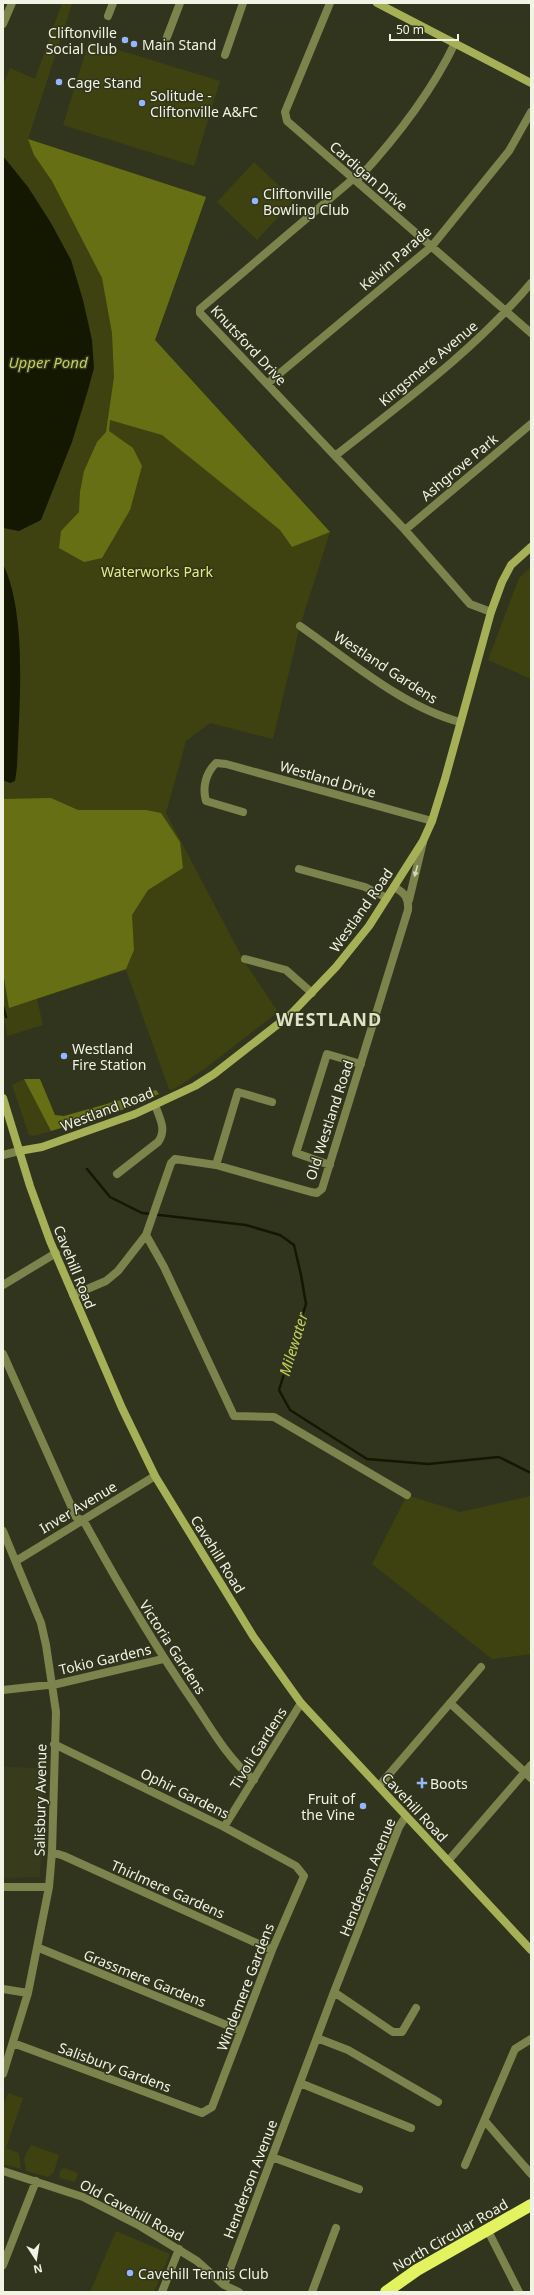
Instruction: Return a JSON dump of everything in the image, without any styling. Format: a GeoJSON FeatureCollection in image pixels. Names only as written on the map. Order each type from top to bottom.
{"type":"FeatureCollection","features":[{"type":"Feature","properties":{"kind":"highway","name":"North Circular Road"},"geometry":{"type":"LineString","coordinates":[[386,2292],[417,2270],[531,2205]]}},
{"type":"Feature","properties":{"kind":"street"},"geometry":{"type":"LineString","coordinates":[[3,24],[12,3]]}},
{"type":"Feature","properties":{"kind":"street"},"geometry":{"type":"LineString","coordinates":[[108,16],[113,3]]}},
{"type":"Feature","properties":{"kind":"street"},"geometry":{"type":"LineString","coordinates":[[168,37],[180,3]]}},
{"type":"Feature","properties":{"kind":"street"},"geometry":{"type":"LineString","coordinates":[[225,55],[243,3]]}},
{"type":"Feature","properties":{"kind":"street","name":"Cardigan Drive"},"geometry":{"type":"LineString","coordinates":[[330,3],[285,112],[287,121],[506,312],[531,332]]}},
{"type":"Feature","properties":{"kind":"street"},"geometry":{"type":"LineString","coordinates":[[378,3],[531,83]]}},
{"type":"Feature","properties":{"kind":"street","name":"Knutsford Drive"},"geometry":{"type":"LineString","coordinates":[[455,43],[442,68],[416,109],[358,179],[353,179],[200,309],[200,313],[405,530],[470,604],[491,612]]}},
{"type":"Feature","properties":{"kind":"street","name":"Kelvin Parade"},"geometry":{"type":"LineString","coordinates":[[267,384],[432,246],[509,151],[531,112]]}},
{"type":"Feature","properties":{"kind":"street","name":"Kingsmere Avenue"},"geometry":{"type":"LineString","coordinates":[[335,456],[472,346],[506,312],[531,283]]}},
{"type":"Feature","properties":{"kind":"street","name":"Ashgrove Park"},"geometry":{"type":"LineString","coordinates":[[405,530],[531,424]]}},
{"type":"Feature","properties":{"kind":"street","name":"Westland Road"},"geometry":{"type":"LineString","coordinates":[[20,1151],[49,1144],[135,1114],[214,1074],[291,1014],[312,993],[362,936],[423,841],[432,822],[491,612],[502,582],[511,565],[531,547]]}},
{"type":"Feature","properties":{"kind":"street","name":"Westland Gardens"},"geometry":{"type":"LineString","coordinates":[[300,626],[404,698],[428,712],[460,722]]}},
{"type":"Feature","properties":{"kind":"street","name":"Westland Drive"},"geometry":{"type":"LineString","coordinates":[[243,812],[206,801],[203,791],[209,770],[216,763],[226,764],[432,822]]}},
{"type":"Feature","properties":{"kind":"street","name":"Old Westland Road"},"geometry":{"type":"LineString","coordinates":[[73,1295],[106,1281],[118,1271],[146,1235],[171,1163],[175,1159],[216,1165],[318,1192],[322,1189],[401,936],[423,841]]}},
{"type":"Feature","properties":{"kind":"street"},"geometry":{"type":"LineString","coordinates":[[299,869],[365,887],[387,898]]}},
{"type":"Feature","properties":{"kind":"street"},"geometry":{"type":"LineString","coordinates":[[394,887],[403,893],[409,900]]}},
{"type":"Feature","properties":{"kind":"street"},"geometry":{"type":"LineString","coordinates":[[245,959],[286,970],[312,993]]}},
{"type":"Feature","properties":{"kind":"street"},"geometry":{"type":"LineString","coordinates":[[330,1165],[296,1153],[300,1138],[326,1054],[361,1064]]}},
{"type":"Feature","properties":{"kind":"street"},"geometry":{"type":"LineString","coordinates":[[216,1165],[238,1092],[272,1102]]}},
{"type":"Feature","properties":{"kind":"street","name":"Cavehill Road"},"geometry":{"type":"LineString","coordinates":[[3,1098],[30,1186],[102,1365],[155,1476],[253,1636],[301,1703],[531,1950]]}},
{"type":"Feature","properties":{"kind":"street"},"geometry":{"type":"LineString","coordinates":[[117,1174],[158,1142],[163,1135],[163,1127],[155,1105]]}},
{"type":"Feature","properties":{"kind":"street"},"geometry":{"type":"LineString","coordinates":[[3,1155],[20,1151]]}},
{"type":"Feature","properties":{"kind":"street"},"geometry":{"type":"LineString","coordinates":[[146,1235],[164,1267],[234,1416],[274,1417],[407,1495]]}},
{"type":"Feature","properties":{"kind":"street"},"geometry":{"type":"LineString","coordinates":[[3,1285],[56,1253]]}},
{"type":"Feature","properties":{"kind":"street","name":"Victoria Gardens"},"geometry":{"type":"LineString","coordinates":[[3,1354],[76,1517],[82,1520],[163,1659],[215,1734],[254,1780]]}},
{"type":"Feature","properties":{"kind":"street","name":"Inver Avenue"},"geometry":{"type":"LineString","coordinates":[[16,1561],[155,1476]]}},
{"type":"Feature","properties":{"kind":"street","name":"Salisbury Avenue"},"geometry":{"type":"LineString","coordinates":[[3,1530],[41,1623],[53,1684],[56,1712],[52,1852],[49,1887],[39,1948],[28,1994],[3,2074]]}},
{"type":"Feature","properties":{"kind":"street","name":"Tokio Gardens"},"geometry":{"type":"LineString","coordinates":[[3,1690],[53,1684],[163,1659]]}},
{"type":"Feature","properties":{"kind":"street"},"geometry":{"type":"LineString","coordinates":[[379,1786],[481,1668]]}},
{"type":"Feature","properties":{"kind":"street","name":"Tivoli Gardens"},"geometry":{"type":"LineString","coordinates":[[224,1827],[301,1703]]}},
{"type":"Feature","properties":{"kind":"street"},"geometry":{"type":"LineString","coordinates":[[450,1703],[528,1775]]}},
{"type":"Feature","properties":{"kind":"street","name":"Ophir Gardens"},"geometry":{"type":"LineString","coordinates":[[54,1744],[224,1827],[296,1866],[300,1871]]}},
{"type":"Feature","properties":{"kind":"street"},"geometry":{"type":"LineString","coordinates":[[448,1861],[528,1775],[531,1765]]}},
{"type":"Feature","properties":{"kind":"street","name":"Henderson Avenue"},"geometry":{"type":"LineString","coordinates":[[224,2285],[334,1992],[399,1827],[406,1816]]}},
{"type":"Feature","properties":{"kind":"street","name":"Thirlmere Gardens"},"geometry":{"type":"LineString","coordinates":[[52,1852],[64,1856],[272,1950]]}},
{"type":"Feature","properties":{"kind":"street","name":"Windemere Gardens"},"geometry":{"type":"LineString","coordinates":[[207,2111],[212,2107],[272,1950],[304,1876],[300,1871]]}},
{"type":"Feature","properties":{"kind":"street"},"geometry":{"type":"LineString","coordinates":[[3,1887],[49,1887]]}},
{"type":"Feature","properties":{"kind":"street","name":"Grassmere Gardens"},"geometry":{"type":"LineString","coordinates":[[39,1948],[241,2031]]}},
{"type":"Feature","properties":{"kind":"street"},"geometry":{"type":"LineString","coordinates":[[3,1989],[28,1994]]}},
{"type":"Feature","properties":{"kind":"street"},"geometry":{"type":"LineString","coordinates":[[334,1992],[393,2032],[402,2032],[416,2008]]}},
{"type":"Feature","properties":{"kind":"street"},"geometry":{"type":"LineString","coordinates":[[317,2038],[348,2050],[438,2102]]}},
{"type":"Feature","properties":{"kind":"street"},"geometry":{"type":"LineString","coordinates":[[465,2165],[515,2049],[531,2039]]}},
{"type":"Feature","properties":{"kind":"street","name":"Salisbury Gardens"},"geometry":{"type":"LineString","coordinates":[[13,2043],[202,2113],[207,2111]]}},
{"type":"Feature","properties":{"kind":"street"},"geometry":{"type":"LineString","coordinates":[[300,2083],[411,2128]]}},
{"type":"Feature","properties":{"kind":"street"},"geometry":{"type":"LineString","coordinates":[[485,2121],[531,2174]]}},
{"type":"Feature","properties":{"kind":"street"},"geometry":{"type":"LineString","coordinates":[[272,2157],[359,2189]]}},
{"type":"Feature","properties":{"kind":"street","name":"Old Cavehill Road"},"geometry":{"type":"LineString","coordinates":[[3,2172],[83,2197],[140,2226],[197,2261],[224,2285],[239,2292]]}},
{"type":"Feature","properties":{"kind":"street"},"geometry":{"type":"LineString","coordinates":[[3,2265],[36,2182]]}},
{"type":"Feature","properties":{"kind":"street"},"geometry":{"type":"LineString","coordinates":[[312,2292],[336,2228]]}},
{"type":"Feature","properties":{"kind":"street"},"geometry":{"type":"LineString","coordinates":[[487,2229],[519,2292]]}},
{"type":"Feature","properties":{"kind":"street"},"geometry":{"type":"LineString","coordinates":[[162,2292],[179,2250]]}},
{"type":"Feature","properties":{"kind":"shaded area"},"geometry":{"type":"Polygon","coordinates":[[[3,1767],[44,1768],[40,1877],[3,1878],[3,1767]]]}},
{"type":"Feature","properties":{"kind":"green space","name":"Waterworks Park"},"geometry":{"type":"Polygon","coordinates":[[[62,3],[72,4],[28,139],[206,197],[155,340],[330,532],[300,626],[273,739],[210,723],[186,741],[166,813],[244,961],[278,1012],[207,1067],[173,1090],[169,1089],[126,970],[37,999],[43,1025],[7,1036],[3,1009],[3,85],[10,68],[35,79],[62,3]]]}},
{"type":"Feature","properties":{"kind":"green space","name":"Solitude - Cliftonville A&FC"},"geometry":{"type":"Polygon","coordinates":[[[89,41],[220,81],[194,166],[63,125],[89,41]]]}},
{"type":"Feature","properties":{"kind":"green space"},"geometry":{"type":"Polygon","coordinates":[[[28,139],[206,197],[155,340],[330,532],[292,547],[280,530],[162,435],[110,420],[109,431],[133,448],[142,466],[130,510],[102,558],[84,562],[59,548],[61,531],[79,512],[80,492],[84,471],[97,442],[106,432],[114,377],[112,333],[102,278],[52,181],[34,155],[28,139]]]}},
{"type":"Feature","properties":{"kind":"green space","name":"Cliftonville Bowling Club"},"geometry":{"type":"Polygon","coordinates":[[[254,162],[294,200],[257,240],[217,202],[254,162]]]}},
{"type":"Feature","properties":{"kind":"green space"},"geometry":{"type":"Polygon","coordinates":[[[531,567],[531,679],[488,660],[519,578],[531,567]]]}},
{"type":"Feature","properties":{"kind":"green space"},"geometry":{"type":"Polygon","coordinates":[[[51,798],[78,810],[146,810],[161,813],[180,842],[183,868],[148,890],[132,915],[134,950],[126,969],[9,1008],[3,972],[3,799],[51,798]]]}},
{"type":"Feature","properties":{"kind":"green space"},"geometry":{"type":"Polygon","coordinates":[[[24,1079],[51,1131],[34,1136],[29,1135],[12,1085],[24,1079]]]}},
{"type":"Feature","properties":{"kind":"green space"},"geometry":{"type":"Polygon","coordinates":[[[24,1079],[40,1079],[55,1115],[64,1116],[156,1090],[159,1094],[122,1110],[51,1131],[24,1079]]]}},
{"type":"Feature","properties":{"kind":"green space"},"geometry":{"type":"Polygon","coordinates":[[[407,1495],[460,1512],[531,1496],[531,1654],[492,1659],[372,1564],[407,1495]]]}},
{"type":"Feature","properties":{"kind":"green space"},"geometry":{"type":"Polygon","coordinates":[[[8,2093],[23,2098],[6,2148],[19,2153],[21,2169],[3,2164],[3,2107],[8,2093]]]}},
{"type":"Feature","properties":{"kind":"green space"},"geometry":{"type":"Polygon","coordinates":[[[31,2145],[59,2155],[54,2172],[48,2177],[26,2171],[24,2158],[31,2145]]]}},
{"type":"Feature","properties":{"kind":"green space"},"geometry":{"type":"Polygon","coordinates":[[[64,2168],[78,2173],[75,2182],[59,2178],[60,2171],[64,2168]]]}},
{"type":"Feature","properties":{"kind":"green space","name":"Cavehill Tennis Club"},"geometry":{"type":"Polygon","coordinates":[[[116,2231],[170,2254],[154,2292],[90,2292],[116,2231]]]}},
{"type":"Feature","properties":{"kind":"water","name":"Upper Pond"},"geometry":{"type":"Polygon","coordinates":[[[3,156],[28,187],[51,223],[71,260],[83,300],[92,340],[94,368],[72,442],[41,520],[19,531],[3,528],[3,156]]]}},
{"type":"Feature","properties":{"kind":"water"},"geometry":{"type":"Polygon","coordinates":[[[3,564],[11,585],[16,610],[20,663],[17,767],[15,781],[10,783],[3,780],[3,564]]]}},
{"type":"Feature","properties":{"kind":"waterway","name":"Milewater"},"geometry":{"type":"LineString","coordinates":[[3,1006],[6,1017]]}},
{"type":"Feature","properties":{"kind":"waterway","name":"Milewater"},"geometry":{"type":"LineString","coordinates":[[87,1169],[110,1197],[142,1213],[246,1225],[280,1235],[294,1245],[306,1304],[279,1390],[290,1410],[367,1459],[428,1464],[499,1457],[531,1473]]}},
{"type":"Feature","properties":{"kind":"place","name":"Cliftonville Social Club"},"geometry":{"type":"Point","coordinates":[125,40]}},
{"type":"Feature","properties":{"kind":"place","name":"Main Stand"},"geometry":{"type":"Point","coordinates":[134,44]}},
{"type":"Feature","properties":{"kind":"place","name":"Cage Stand"},"geometry":{"type":"Point","coordinates":[59,82]}},
{"type":"Feature","properties":{"kind":"place","name":"Solitude - Cliftonville A&FC"},"geometry":{"type":"Point","coordinates":[142,103]}},
{"type":"Feature","properties":{"kind":"place","name":"Cliftonville Bowling Club"},"geometry":{"type":"Point","coordinates":[255,201]}},
{"type":"Feature","properties":{"kind":"place","name":"Westland Fire Station"},"geometry":{"type":"Point","coordinates":[64,1056]}},
{"type":"Feature","properties":{"kind":"place","name":"Boots"},"geometry":{"type":"Point","coordinates":[422,1783]}},
{"type":"Feature","properties":{"kind":"place","name":"Fruit of the Vine"},"geometry":{"type":"Point","coordinates":[363,1806]}},
{"type":"Feature","properties":{"kind":"place","name":"Cavehill Tennis Club"},"geometry":{"type":"Point","coordinates":[130,2273]}},
{"type":"Feature","properties":{"kind":"district","name":"WESTLAND"},"geometry":{"type":"Point","coordinates":[329,1019]}}]}
